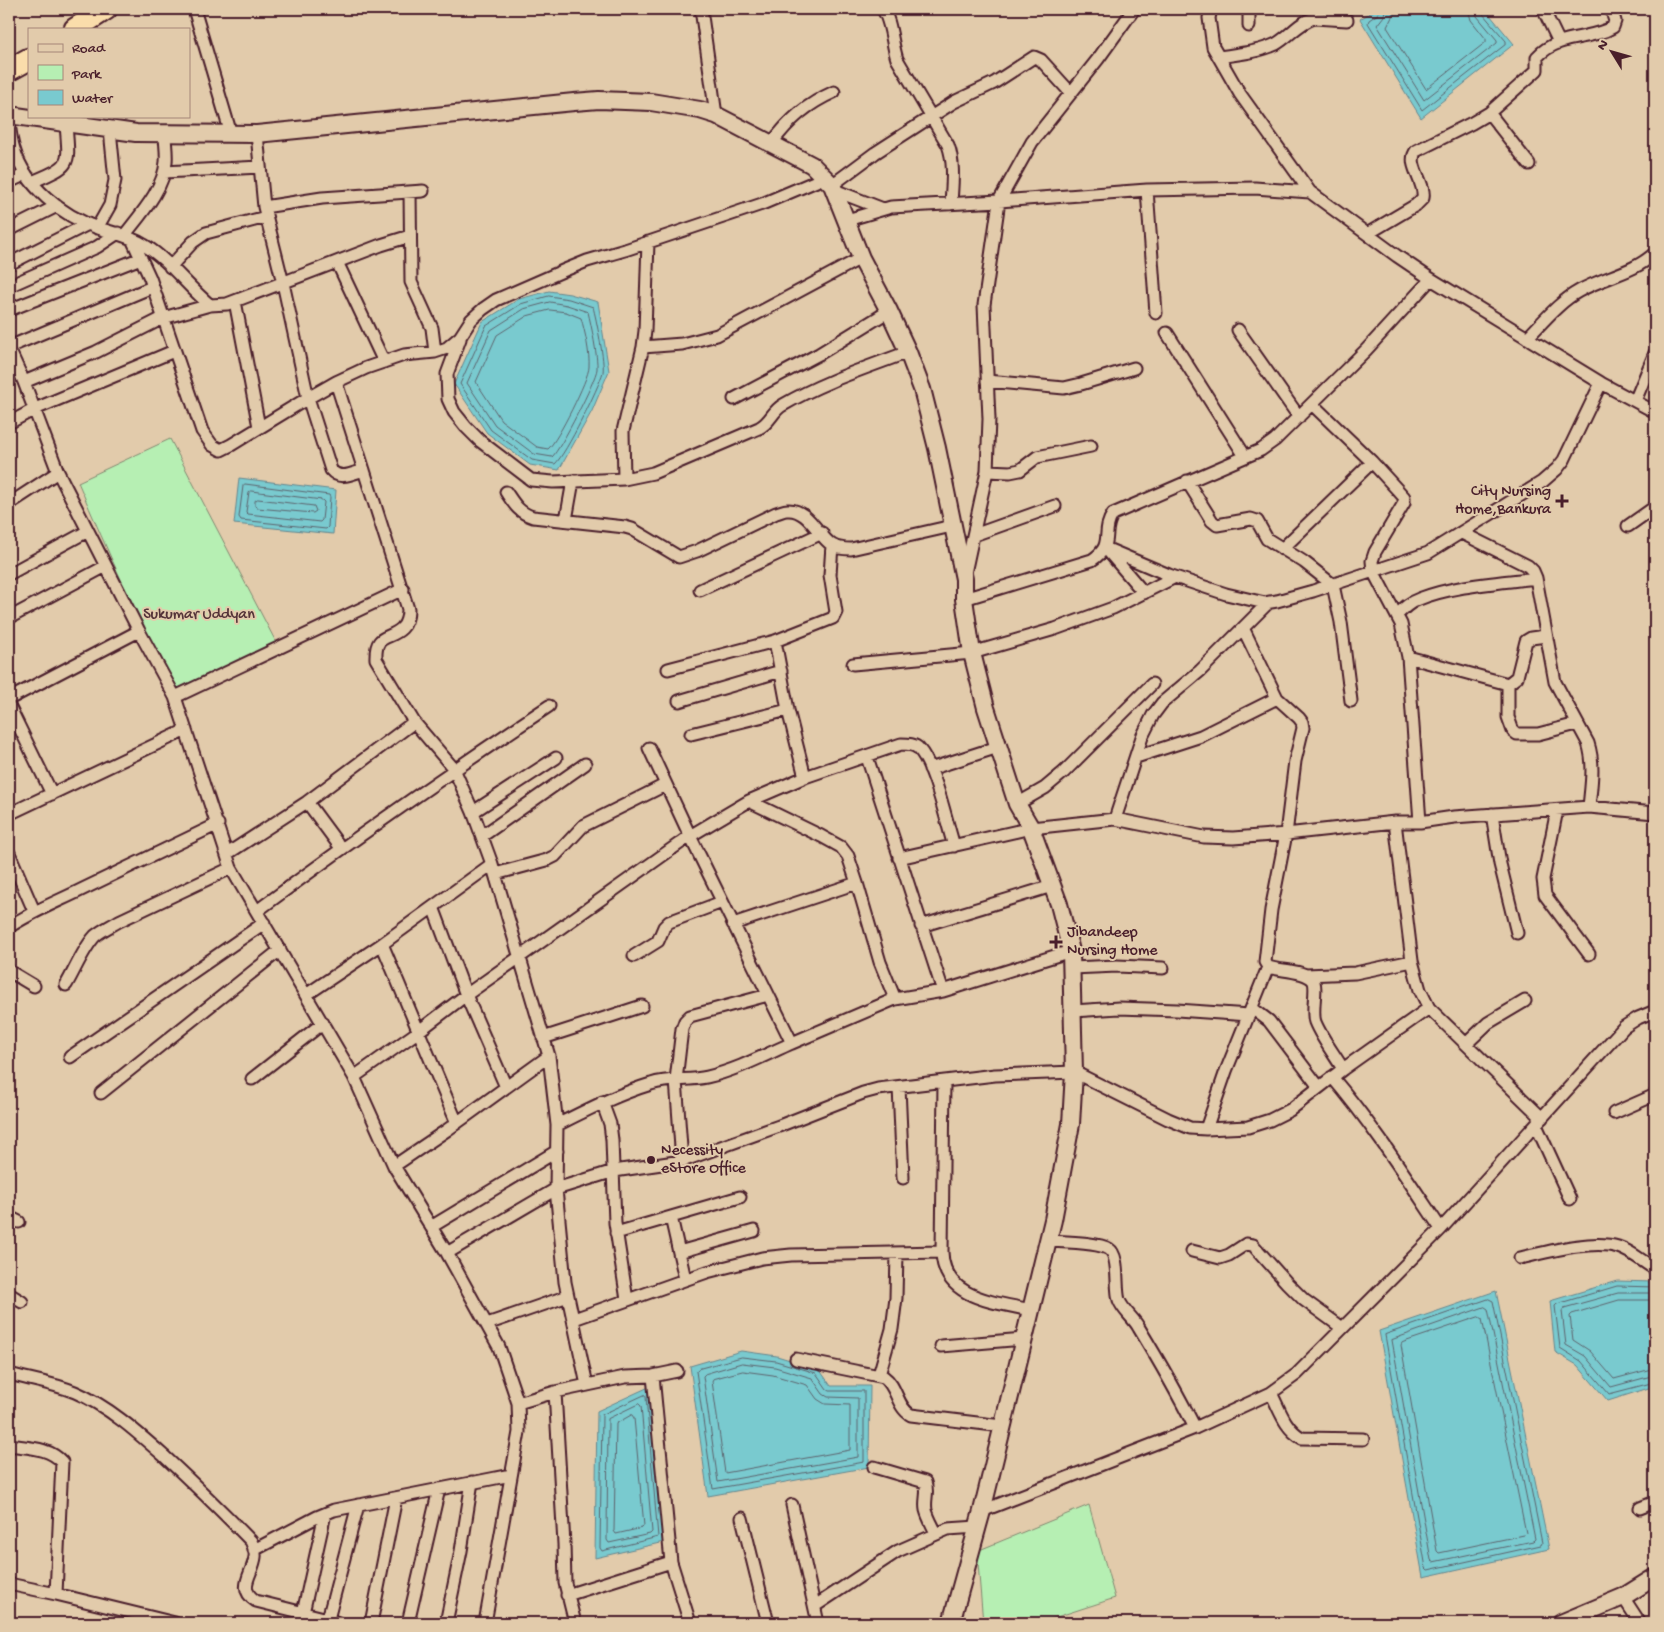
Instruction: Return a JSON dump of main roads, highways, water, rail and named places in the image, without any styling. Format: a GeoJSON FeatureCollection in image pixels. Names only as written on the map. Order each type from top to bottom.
{"type":"FeatureCollection","features":[{"type":"Feature","properties":{"kind":"highway"},"geometry":{"type":"LineString","coordinates":[[77,28],[106,9]]}},
{"type":"Feature","properties":{"kind":"highway"},"geometry":{"type":"LineString","coordinates":[[9,70],[28,60]]}},
{"type":"Feature","properties":{"kind":"water"},"geometry":{"type":"Polygon","coordinates":[[[1377,9],[1485,9],[1514,44],[1421,118],[1360,19],[1377,9]]]}},
{"type":"Feature","properties":{"kind":"water"},"geometry":{"type":"Polygon","coordinates":[[[549,291],[570,294],[598,302],[609,371],[592,411],[559,470],[530,465],[487,433],[454,384],[482,322],[519,299],[549,291]]]}},
{"type":"Feature","properties":{"kind":"water"},"geometry":{"type":"Polygon","coordinates":[[[239,478],[336,490],[333,534],[234,524],[239,478]]]}},
{"type":"Feature","properties":{"kind":"water"},"geometry":{"type":"Polygon","coordinates":[[[1617,1281],[1653,1282],[1655,1285],[1655,1386],[1608,1401],[1577,1365],[1555,1352],[1550,1301],[1617,1281]]]}},
{"type":"Feature","properties":{"kind":"water"},"geometry":{"type":"Polygon","coordinates":[[[1496,1291],[1549,1549],[1423,1577],[1379,1331],[1496,1291]]]}},
{"type":"Feature","properties":{"kind":"water"},"geometry":{"type":"Polygon","coordinates":[[[741,1351],[777,1356],[819,1369],[831,1386],[870,1386],[869,1467],[708,1496],[690,1366],[741,1351]]]}},
{"type":"Feature","properties":{"kind":"water"},"geometry":{"type":"Polygon","coordinates":[[[651,1386],[664,1542],[595,1558],[597,1411],[651,1386]]]}},
{"type":"Feature","properties":{"kind":"place","name":"City Nursing Home,Bankura"},"geometry":{"type":"Point","coordinates":[1562,501]}},
{"type":"Feature","properties":{"kind":"place","name":"Jibandeep Nursing Home"},"geometry":{"type":"Point","coordinates":[1056,942]}},
{"type":"Feature","properties":{"kind":"place","name":"Necessity eStore Office"},"geometry":{"type":"Point","coordinates":[651,1160]}},
{"type":"Feature","properties":{"kind":"park label","name":"Sukumar Uddyan"},"geometry":{"type":"Point","coordinates":[199,615]}}]}
